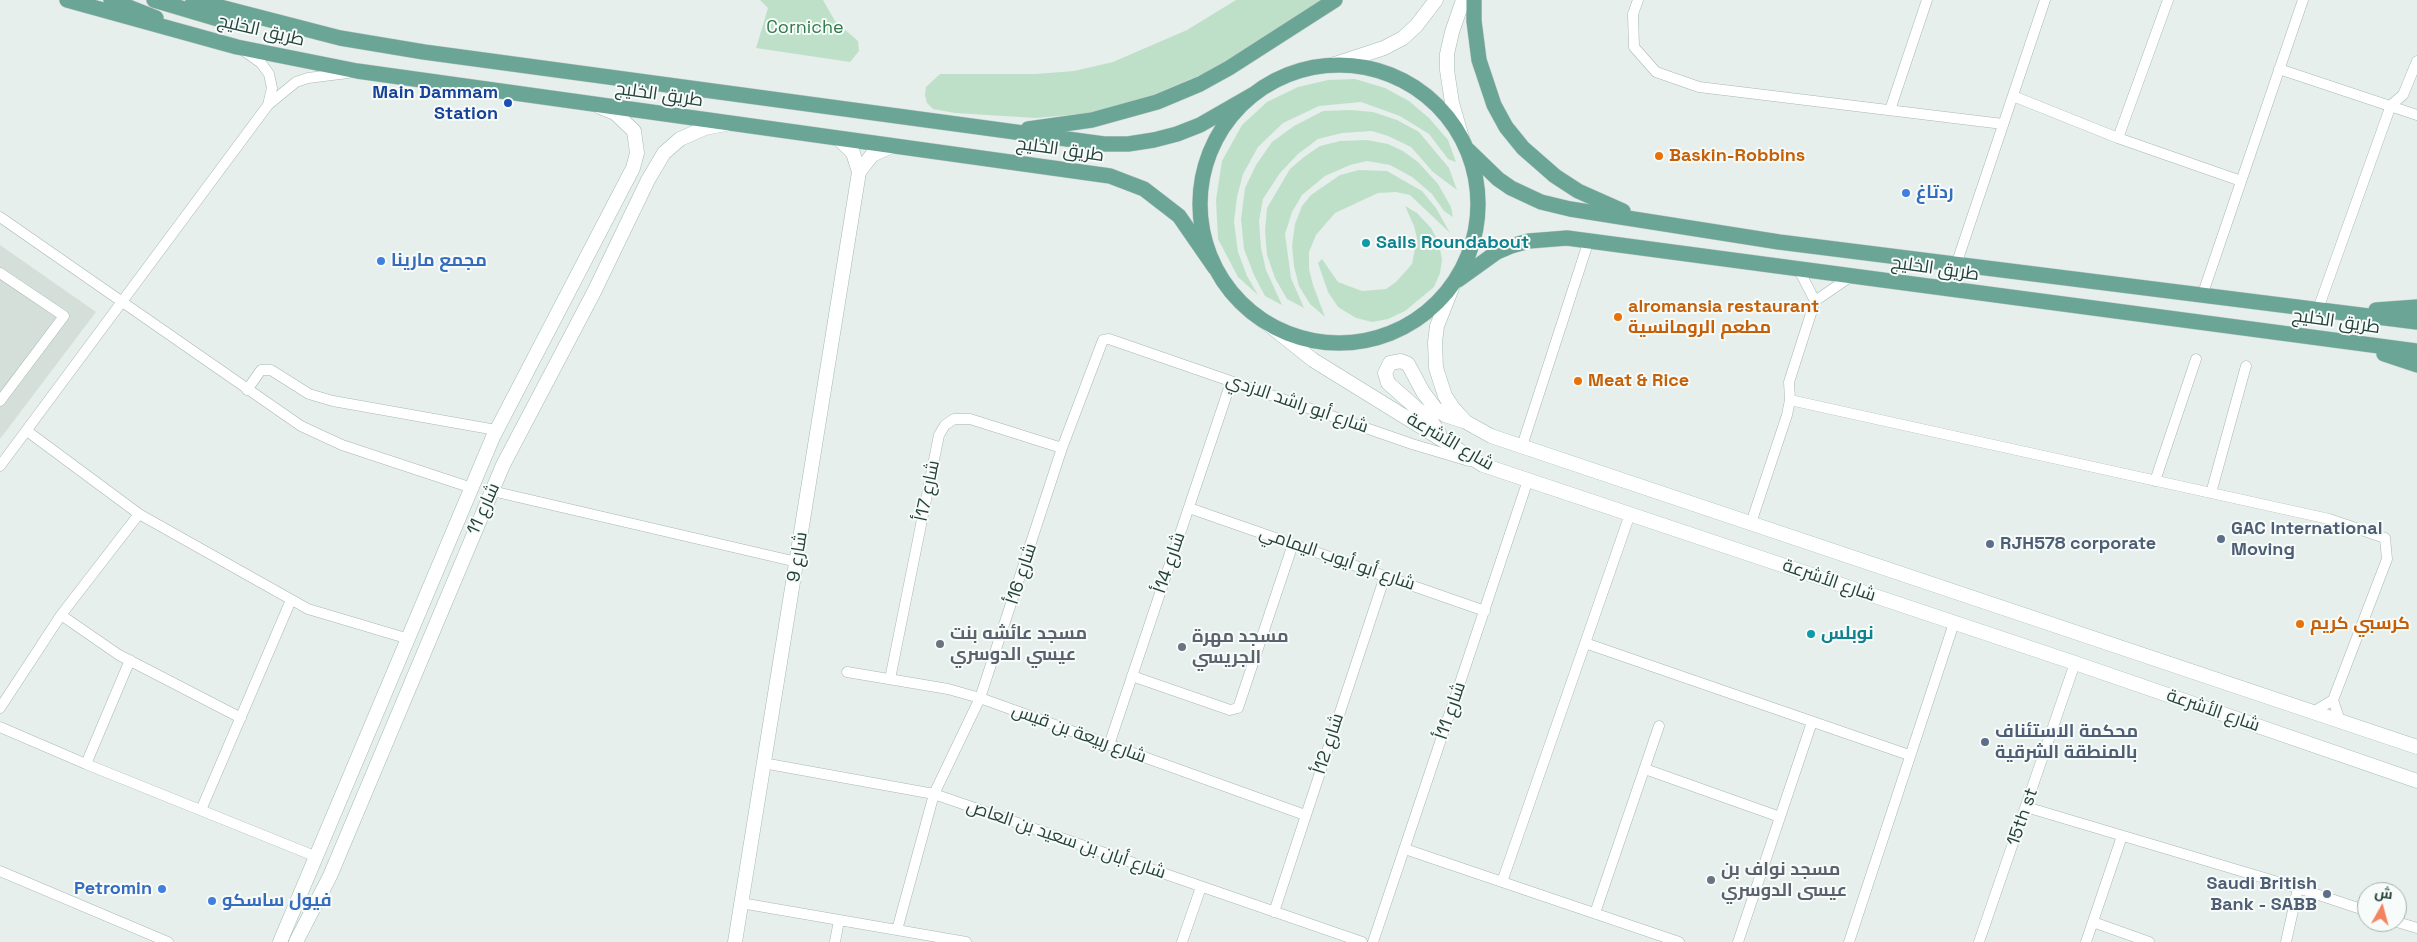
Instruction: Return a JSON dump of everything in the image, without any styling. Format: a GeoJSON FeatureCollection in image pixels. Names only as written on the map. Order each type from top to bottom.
{"type":"FeatureCollection","features":[{"type":"Feature","properties":{"kind":"main road","name":"طريق الخليج"},"geometry":{"type":"LineString","coordinates":[[67,0],[237,47],[357,72],[1103,175],[1128,182],[1163,202],[1179,216],[1239,301],[1269,325],[1293,337],[1333,344],[1384,337],[1420,317],[1455,284],[1497,252],[1512,246],[1551,238],[1589,240],[1850,277],[2417,351]]}},
{"type":"Feature","properties":{"kind":"main road"},"geometry":{"type":"LineString","coordinates":[[111,0],[198,36]]}},
{"type":"Feature","properties":{"kind":"main road"},"geometry":{"type":"LineString","coordinates":[[154,0],[218,19],[340,38]]}},
{"type":"Feature","properties":{"kind":"main road","name":"طريق الخليج"},"geometry":{"type":"LineString","coordinates":[[193,0],[260,19],[340,38],[525,67],[1104,144],[1128,144],[1154,140],[1200,125],[1254,94]]}},
{"type":"Feature","properties":{"kind":"main road"},"geometry":{"type":"LineString","coordinates":[[997,131],[1028,129],[1092,120],[1157,102],[1229,68],[1336,0]]}},
{"type":"Feature","properties":{"kind":"main road"},"geometry":{"type":"LineString","coordinates":[[1474,0],[1474,21],[1479,60],[1494,105],[1506,127],[1523,148],[1555,176],[1578,191],[1638,218]]}},
{"type":"Feature","properties":{"kind":"main road"},"geometry":{"type":"LineString","coordinates":[[1215,268],[1206,246],[1202,226],[1201,186],[1205,168],[1218,135],[1231,116],[1254,94],[1284,76],[1335,64],[1377,69],[1413,85],[1441,109],[1466,146],[1474,168],[1479,205],[1473,244],[1455,284]]}},
{"type":"Feature","properties":{"kind":"main road","name":"طريق الخليج"},"geometry":{"type":"LineString","coordinates":[[1466,146],[1498,179],[1533,199],[1570,209],[1638,218],[1779,242],[2417,322]]}},
{"type":"Feature","properties":{"kind":"main road"},"geometry":{"type":"LineString","coordinates":[[2337,311],[2417,307]]}},
{"type":"Feature","properties":{"kind":"main road"},"geometry":{"type":"LineString","coordinates":[[2350,343],[2417,365]]}},
{"type":"Feature","properties":{"kind":"street"},"geometry":{"type":"LineString","coordinates":[[1335,64],[1384,48],[1403,38],[1416,26],[1436,0]]}},
{"type":"Feature","properties":{"kind":"street"},"geometry":{"type":"LineString","coordinates":[[1463,0],[1452,32],[1447,70],[1452,104],[1466,146]]}},
{"type":"Feature","properties":{"kind":"street"},"geometry":{"type":"LineString","coordinates":[[1638,0],[1633,14],[1634,47],[1656,72],[1699,87],[2003,124]]}},
{"type":"Feature","properties":{"kind":"street"},"geometry":{"type":"LineString","coordinates":[[1890,110],[1926,0]]}},
{"type":"Feature","properties":{"kind":"street"},"geometry":{"type":"LineString","coordinates":[[1956,265],[2045,0]]}},
{"type":"Feature","properties":{"kind":"street"},"geometry":{"type":"LineString","coordinates":[[2118,138],[2168,0]]}},
{"type":"Feature","properties":{"kind":"street"},"geometry":{"type":"LineString","coordinates":[[2202,296],[2303,0]]}},
{"type":"Feature","properties":{"kind":"street"},"geometry":{"type":"LineString","coordinates":[[237,47],[261,63],[269,74],[272,88],[268,106]]}},
{"type":"Feature","properties":{"kind":"street"},"geometry":{"type":"LineString","coordinates":[[2318,309],[2391,105],[2402,95],[2417,61]]}},
{"type":"Feature","properties":{"kind":"street"},"geometry":{"type":"LineString","coordinates":[[2279,69],[2417,115]]}},
{"type":"Feature","properties":{"kind":"street"},"geometry":{"type":"LineString","coordinates":[[0,466],[268,106],[296,82],[308,78],[357,72]]}},
{"type":"Feature","properties":{"kind":"street"},"geometry":{"type":"LineString","coordinates":[[2013,96],[2118,138],[2241,181]]}},
{"type":"Feature","properties":{"kind":"street","name":"شارع 11"},"geometry":{"type":"LineString","coordinates":[[280,942],[496,430],[633,168],[637,153],[634,132],[615,113],[597,106]]}},
{"type":"Feature","properties":{"kind":"street","name":"شارع 11"},"geometry":{"type":"LineString","coordinates":[[296,942],[330,876],[503,465],[594,292],[648,180],[664,152],[680,139],[705,128],[728,124]]}},
{"type":"Feature","properties":{"kind":"street"},"geometry":{"type":"LineString","coordinates":[[839,139],[853,153],[859,172]]}},
{"type":"Feature","properties":{"kind":"street"},"geometry":{"type":"LineString","coordinates":[[859,172],[872,155],[892,146]]}},
{"type":"Feature","properties":{"kind":"street","name":"شارع 9"},"geometry":{"type":"LineString","coordinates":[[735,942],[859,172]]}},
{"type":"Feature","properties":{"kind":"street"},"geometry":{"type":"LineString","coordinates":[[0,217],[301,426],[342,445],[472,488]]}},
{"type":"Feature","properties":{"kind":"street"},"geometry":{"type":"LineString","coordinates":[[1522,446],[1589,240]]}},
{"type":"Feature","properties":{"kind":"street"},"geometry":{"type":"LineString","coordinates":[[1799,270],[1815,301]]}},
{"type":"Feature","properties":{"kind":"street"},"geometry":{"type":"LineString","coordinates":[[0,273],[64,316],[0,401]]}},
{"type":"Feature","properties":{"kind":"street"},"geometry":{"type":"LineString","coordinates":[[1751,523],[1787,415],[1790,400],[1788,382],[1815,301],[1850,277]]}},
{"type":"Feature","properties":{"kind":"street"},"geometry":{"type":"LineString","coordinates":[[575,282],[594,292]]}},
{"type":"Feature","properties":{"kind":"street","name":"شارع الأشرعة"},"geometry":{"type":"LineString","coordinates":[[1455,284],[1437,326],[1434,356],[1436,368],[1445,396],[1466,422],[1491,436],[2417,748]]}},
{"type":"Feature","properties":{"kind":"street","name":"شارع الأشرعة"},"geometry":{"type":"LineString","coordinates":[[1269,325],[1313,360],[1483,465],[2075,663],[2417,781]]}},
{"type":"Feature","properties":{"kind":"street","name":"شارع 16أ"},"geometry":{"type":"LineString","coordinates":[[897,930],[934,794],[980,698],[1062,448],[1101,343],[1106,340],[1112,340]]}},
{"type":"Feature","properties":{"kind":"street","name":"شارع أبو راشد الازدي"},"geometry":{"type":"LineString","coordinates":[[1112,340],[1412,444],[1483,465]]}},
{"type":"Feature","properties":{"kind":"street"},"geometry":{"type":"LineString","coordinates":[[2155,481],[2196,359]]}},
{"type":"Feature","properties":{"kind":"street"},"geometry":{"type":"LineString","coordinates":[[1442,440],[1430,421],[1388,383],[1385,373],[1390,363],[1401,361],[1408,364],[1423,392],[1435,408],[1466,422]]}},
{"type":"Feature","properties":{"kind":"street"},"geometry":{"type":"LineString","coordinates":[[2211,494],[2246,366]]}},
{"type":"Feature","properties":{"kind":"street"},"geometry":{"type":"LineString","coordinates":[[247,390],[261,370],[271,370],[309,394],[333,401],[496,430]]}},
{"type":"Feature","properties":{"kind":"street","name":"شارع 14أ"},"geometry":{"type":"LineString","coordinates":[[1109,744],[1231,382]]}},
{"type":"Feature","properties":{"kind":"street"},"geometry":{"type":"LineString","coordinates":[[1790,400],[2211,494],[2329,518],[2384,538],[2387,559],[2333,700],[2313,712]]}},
{"type":"Feature","properties":{"kind":"street","name":"شارع 17أ"},"geometry":{"type":"LineString","coordinates":[[890,679],[940,435],[945,425],[954,419],[970,419],[1062,448]]}},
{"type":"Feature","properties":{"kind":"street"},"geometry":{"type":"LineString","coordinates":[[27,431],[139,514],[291,600],[308,609],[409,639]]}},
{"type":"Feature","properties":{"kind":"street","name":"شارع 11أ"},"geometry":{"type":"LineString","coordinates":[[1373,942],[1528,480]]}},
{"type":"Feature","properties":{"kind":"street"},"geometry":{"type":"LineString","coordinates":[[492,491],[797,562]]}},
{"type":"Feature","properties":{"kind":"street","name":"شارع أبو أيوب اليمامي"},"geometry":{"type":"LineString","coordinates":[[1189,508],[1485,611]]}},
{"type":"Feature","properties":{"kind":"street"},"geometry":{"type":"LineString","coordinates":[[0,708],[61,615],[139,514]]}},
{"type":"Feature","properties":{"kind":"street"},"geometry":{"type":"LineString","coordinates":[[1502,882],[1630,514]]}},
{"type":"Feature","properties":{"kind":"street"},"geometry":{"type":"LineString","coordinates":[[1132,676],[1230,710],[1236,710],[1240,706],[1294,544]]}},
{"type":"Feature","properties":{"kind":"street","name":"شارع 12أ"},"geometry":{"type":"LineString","coordinates":[[1274,912],[1385,576]]}},
{"type":"Feature","properties":{"kind":"street"},"geometry":{"type":"LineString","coordinates":[[201,810],[291,600]]}},
{"type":"Feature","properties":{"kind":"street"},"geometry":{"type":"LineString","coordinates":[[61,615],[130,660],[241,718]]}},
{"type":"Feature","properties":{"kind":"street"},"geometry":{"type":"LineString","coordinates":[[1849,942],[1954,623]]}},
{"type":"Feature","properties":{"kind":"street"},"geometry":{"type":"LineString","coordinates":[[1585,643],[1910,755]]}},
{"type":"Feature","properties":{"kind":"street"},"geometry":{"type":"LineString","coordinates":[[86,764],[130,660]]}},
{"type":"Feature","properties":{"kind":"street","name":"15th st"},"geometry":{"type":"LineString","coordinates":[[1979,942],[2075,663]]}},
{"type":"Feature","properties":{"kind":"street","name":"شارع ربيعة بن قيس"},"geometry":{"type":"LineString","coordinates":[[847,672],[948,689],[980,698],[1305,815]]}},
{"type":"Feature","properties":{"kind":"street"},"geometry":{"type":"LineString","coordinates":[[2333,700],[2340,721]]}},
{"type":"Feature","properties":{"kind":"street"},"geometry":{"type":"LineString","coordinates":[[1738,942],[1812,722]]}},
{"type":"Feature","properties":{"kind":"street"},"geometry":{"type":"LineString","coordinates":[[0,726],[86,764],[317,857]]}},
{"type":"Feature","properties":{"kind":"street"},"geometry":{"type":"LineString","coordinates":[[1594,913],[1659,726]]}},
{"type":"Feature","properties":{"kind":"street","name":"شارع أبان بن سعيد بن العاص"},"geometry":{"type":"LineString","coordinates":[[763,763],[882,783],[934,794],[1362,942]]}},
{"type":"Feature","properties":{"kind":"street"},"geometry":{"type":"LineString","coordinates":[[1644,769],[1780,817]]}},
{"type":"Feature","properties":{"kind":"street"},"geometry":{"type":"LineString","coordinates":[[2026,807],[2298,888],[2357,908]]}},
{"type":"Feature","properties":{"kind":"street"},"geometry":{"type":"LineString","coordinates":[[2086,942],[2122,836]]}},
{"type":"Feature","properties":{"kind":"street"},"geometry":{"type":"LineString","coordinates":[[1405,849],[1679,942]]}},
{"type":"Feature","properties":{"kind":"street"},"geometry":{"type":"LineString","coordinates":[[0,871],[168,942]]}},
{"type":"Feature","properties":{"kind":"street"},"geometry":{"type":"LineString","coordinates":[[1182,942],[1201,887]]}},
{"type":"Feature","properties":{"kind":"street"},"geometry":{"type":"LineString","coordinates":[[2286,942],[2298,888]]}},
{"type":"Feature","properties":{"kind":"street"},"geometry":{"type":"LineString","coordinates":[[741,904],[966,942]]}},
{"type":"Feature","properties":{"kind":"street"},"geometry":{"type":"LineString","coordinates":[[835,942],[839,920]]}},
{"type":"Feature","properties":{"kind":"street"},"geometry":{"type":"LineString","coordinates":[[2093,922],[2149,942]]}},
{"type":"Feature","properties":{"kind":"shaded area"},"geometry":{"type":"Polygon","coordinates":[[[0,245],[96,312],[0,439],[0,245]]]}},
{"type":"Feature","properties":{"kind":"green space","name":"Corniche"},"geometry":{"type":"Polygon","coordinates":[[[760,0],[823,0],[835,21],[858,41],[859,51],[850,62],[756,48],[768,8],[760,0]]]}},
{"type":"Feature","properties":{"kind":"green space"},"geometry":{"type":"Polygon","coordinates":[[[1236,0],[1322,0],[1219,67],[1134,103],[1092,113],[1036,118],[955,113],[933,109],[927,103],[926,87],[940,74],[1036,74],[1074,71],[1113,62],[1187,30],[1236,0]]]}},
{"type":"Feature","properties":{"kind":"green space"},"geometry":{"type":"Polygon","coordinates":[[[1355,79],[1385,88],[1409,101],[1429,118],[1448,140],[1456,162],[1448,159],[1429,134],[1400,116],[1361,102],[1319,106],[1283,123],[1258,147],[1243,174],[1237,197],[1234,222],[1238,252],[1247,276],[1258,295],[1238,277],[1218,239],[1216,200],[1222,161],[1242,125],[1267,102],[1298,87],[1328,80],[1355,79]]]}},
{"type":"Feature","properties":{"kind":"green space"},"geometry":{"type":"Polygon","coordinates":[[[1351,110],[1373,112],[1397,120],[1419,132],[1449,168],[1457,190],[1433,172],[1411,147],[1388,136],[1372,131],[1342,133],[1318,139],[1298,154],[1280,173],[1263,199],[1259,221],[1261,248],[1266,270],[1282,305],[1265,296],[1244,249],[1241,219],[1245,188],[1256,165],[1272,142],[1294,126],[1323,111],[1351,110]]]}},
{"type":"Feature","properties":{"kind":"green space"},"geometry":{"type":"Polygon","coordinates":[[[1367,140],[1388,144],[1403,151],[1418,162],[1438,184],[1451,207],[1453,217],[1444,211],[1432,194],[1412,177],[1390,165],[1367,161],[1350,165],[1325,176],[1302,195],[1292,212],[1285,234],[1291,278],[1304,308],[1287,299],[1275,278],[1267,255],[1265,231],[1267,208],[1290,169],[1320,146],[1340,141],[1367,140]]]}},
{"type":"Feature","properties":{"kind":"green space"},"geometry":{"type":"Polygon","coordinates":[[[1359,170],[1387,171],[1422,191],[1436,208],[1450,233],[1410,195],[1396,192],[1378,193],[1335,213],[1316,235],[1309,252],[1309,269],[1325,317],[1310,304],[1299,286],[1292,246],[1295,224],[1302,206],[1311,195],[1340,175],[1359,170]]]}},
{"type":"Feature","properties":{"kind":"green space"},"geometry":{"type":"Polygon","coordinates":[[[1405,206],[1417,213],[1431,228],[1439,243],[1442,260],[1440,273],[1434,287],[1405,311],[1388,319],[1372,322],[1356,318],[1338,307],[1328,292],[1318,263],[1322,259],[1338,282],[1362,291],[1386,289],[1396,282],[1412,264],[1417,238],[1405,206]]]}},
{"type":"Feature","properties":{"kind":"place","name":"Main Dammam Station"},"geometry":{"type":"Point","coordinates":[508,103]}},
{"type":"Feature","properties":{"kind":"place","name":"Baskin-Robbins"},"geometry":{"type":"Point","coordinates":[1659,156]}},
{"type":"Feature","properties":{"kind":"place","name":"ردتاغ"},"geometry":{"type":"Point","coordinates":[1906,193]}},
{"type":"Feature","properties":{"kind":"place","name":"Sails Roundabout"},"geometry":{"type":"Point","coordinates":[1366,243]}},
{"type":"Feature","properties":{"kind":"place","name":"مجمع مارينا"},"geometry":{"type":"Point","coordinates":[381,261]}},
{"type":"Feature","properties":{"kind":"place","name":"alromansia restaurant مطعم الرومانسية"},"geometry":{"type":"Point","coordinates":[1618,317]}},
{"type":"Feature","properties":{"kind":"place","name":"Meat & Rice"},"geometry":{"type":"Point","coordinates":[1578,381]}},
{"type":"Feature","properties":{"kind":"place","name":"GAC International Moving"},"geometry":{"type":"Point","coordinates":[2221,539]}},
{"type":"Feature","properties":{"kind":"place","name":"RJH578 corporate"},"geometry":{"type":"Point","coordinates":[1990,544]}},
{"type":"Feature","properties":{"kind":"place","name":"كرسبي كريم"},"geometry":{"type":"Point","coordinates":[2300,624]}},
{"type":"Feature","properties":{"kind":"place","name":"نوبلس"},"geometry":{"type":"Point","coordinates":[1811,634]}},
{"type":"Feature","properties":{"kind":"place","name":"مسجد عائشه بنت عيسي الدوسري"},"geometry":{"type":"Point","coordinates":[940,644]}},
{"type":"Feature","properties":{"kind":"place","name":"مسجد مهرة الجريسي"},"geometry":{"type":"Point","coordinates":[1182,647]}},
{"type":"Feature","properties":{"kind":"place","name":"محكمة الاستئناف بالمنطقة الشرقية"},"geometry":{"type":"Point","coordinates":[1985,742]}},
{"type":"Feature","properties":{"kind":"place","name":"مسجد نواف بن عيسى الدوسري"},"geometry":{"type":"Point","coordinates":[1711,880]}},
{"type":"Feature","properties":{"kind":"place","name":"Petromin"},"geometry":{"type":"Point","coordinates":[162,889]}},
{"type":"Feature","properties":{"kind":"place","name":"Saudi British Bank - SABB"},"geometry":{"type":"Point","coordinates":[2327,894]}},
{"type":"Feature","properties":{"kind":"place","name":"فيول ساسكو"},"geometry":{"type":"Point","coordinates":[212,901]}}]}
